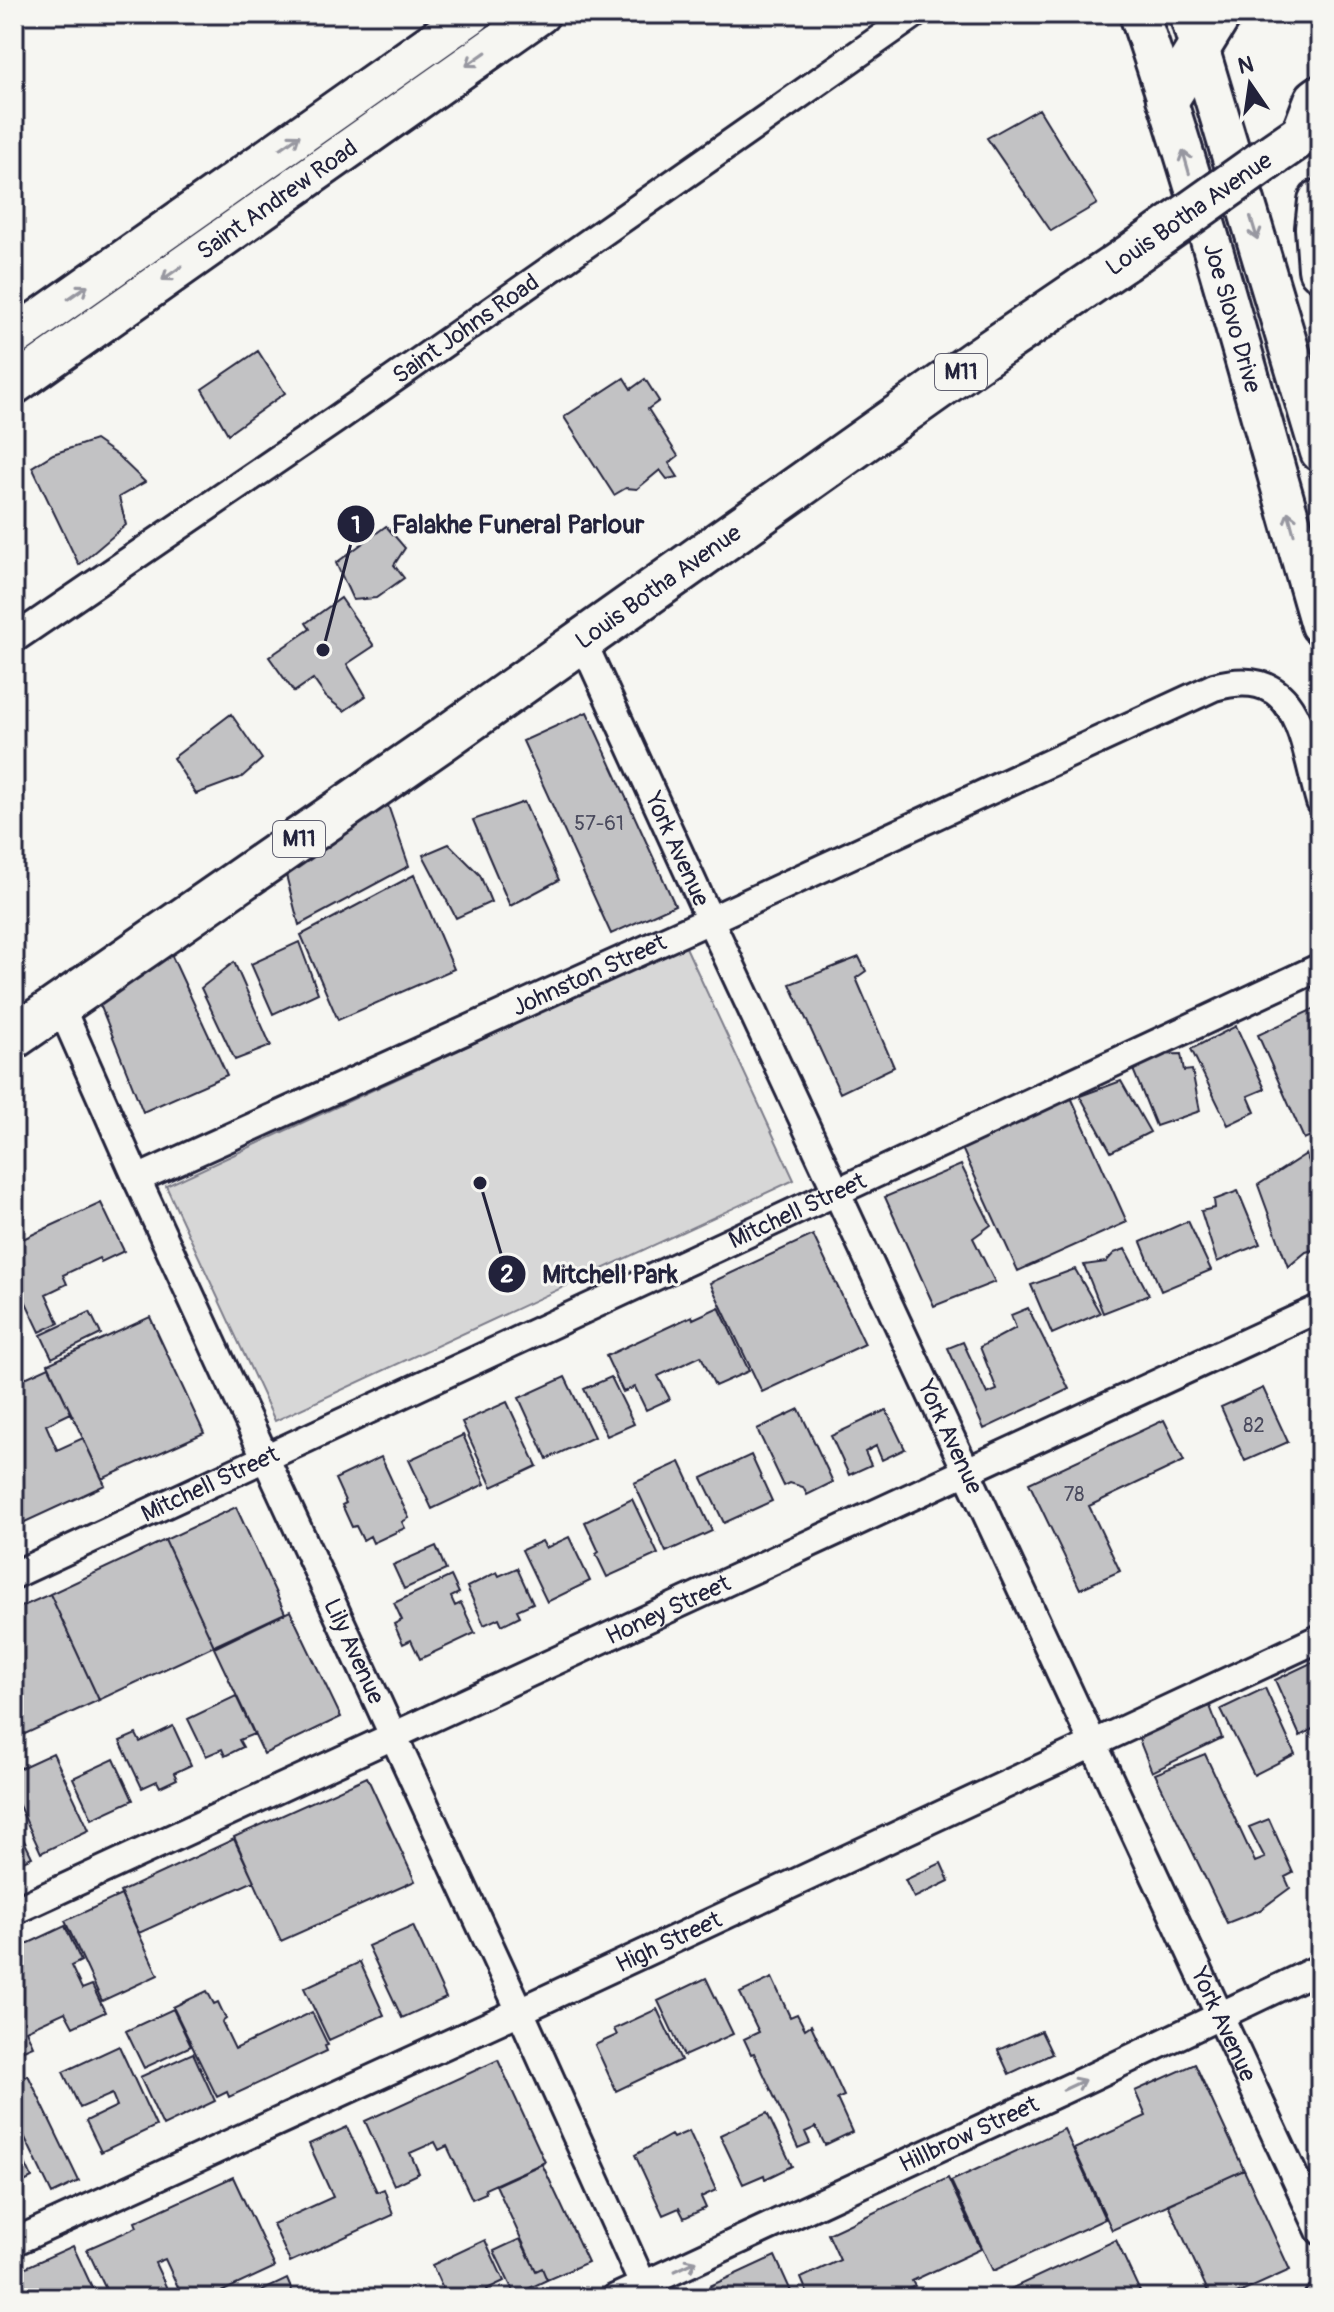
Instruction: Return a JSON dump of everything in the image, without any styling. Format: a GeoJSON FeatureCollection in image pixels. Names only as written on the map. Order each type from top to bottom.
{"type":"FeatureCollection","features":[{"type":"Feature","properties":{"kind":"main road","name":"Saint Andrew Road"},"geometry":{"type":"LineString","coordinates":[[14,337],[472,14]]}},
{"type":"Feature","properties":{"kind":"main road","name":"Saint Andrew Road"},"geometry":{"type":"LineString","coordinates":[[14,385],[540,14]]}},
{"type":"Feature","properties":{"kind":"main road","name":"Joe Slovo Drive"},"geometry":{"type":"LineString","coordinates":[[1139,14],[1168,98],[1320,625]]}},
{"type":"Feature","properties":{"kind":"main road","name":"Joe Slovo Drive"},"geometry":{"type":"LineString","coordinates":[[1203,25],[1320,452]]}},
{"type":"Feature","properties":{"kind":"main road"},"geometry":{"type":"LineString","coordinates":[[1168,98],[1203,25]]}},
{"type":"Feature","properties":{"kind":"main road","name":"Louis Botha Avenue"},"geometry":{"type":"LineString","coordinates":[[14,1037],[837,458],[1123,261],[1268,158],[1314,121]]}},
{"type":"Feature","properties":{"kind":"main road"},"geometry":{"type":"LineString","coordinates":[[1320,201],[1317,228],[1320,269]]}},
{"type":"Feature","properties":{"kind":"street","name":"Saint Johns Road"},"geometry":{"type":"LineString","coordinates":[[14,639],[335,420],[915,14]]}},
{"type":"Feature","properties":{"kind":"street","name":"York Avenue"},"geometry":{"type":"LineString","coordinates":[[582,640],[1218,2017],[1320,2231]]}},
{"type":"Feature","properties":{"kind":"street","name":"Johnston Street"},"geometry":{"type":"LineString","coordinates":[[137,1179],[710,920],[1214,687],[1248,682],[1279,693],[1296,718],[1320,802]]}},
{"type":"Feature","properties":{"kind":"street","name":"Mitchell Street"},"geometry":{"type":"LineString","coordinates":[[14,1575],[1320,967]]}},
{"type":"Feature","properties":{"kind":"street","name":"Lily Avenue"},"geometry":{"type":"LineString","coordinates":[[60,1005],[646,2292]]}},
{"type":"Feature","properties":{"kind":"street","name":"Honey Street"},"geometry":{"type":"LineString","coordinates":[[14,1911],[1320,1308]]}},
{"type":"Feature","properties":{"kind":"street","name":"High Street"},"geometry":{"type":"LineString","coordinates":[[14,2242],[520,2011],[1320,1638]]}},
{"type":"Feature","properties":{"kind":"street","name":"Hillbrow Street"},"geometry":{"type":"LineString","coordinates":[[615,2298],[646,2292],[1320,1968]]}},
{"type":"Feature","properties":{"kind":"shaded area"},"geometry":{"type":"Polygon","coordinates":[[[685,945],[794,1180],[275,1421],[166,1186],[685,945]]]}},
{"type":"Feature","properties":{"kind":"building"},"geometry":{"type":"Polygon","coordinates":[[[1039,109],[1097,204],[1051,231],[987,138],[1039,109]]]}},
{"type":"Feature","properties":{"kind":"building"},"geometry":{"type":"Polygon","coordinates":[[[258,351],[285,393],[228,434],[202,389],[258,351]]]}},
{"type":"Feature","properties":{"kind":"building"},"geometry":{"type":"Polygon","coordinates":[[[624,378],[631,389],[645,379],[659,401],[648,409],[678,456],[669,463],[678,477],[667,479],[660,470],[637,489],[626,488],[614,495],[564,417],[624,378]]]}},
{"type":"Feature","properties":{"kind":"building"},"geometry":{"type":"Polygon","coordinates":[[[95,440],[118,456],[145,482],[119,497],[126,525],[79,565],[32,467],[53,454],[95,440]]]}},
{"type":"Feature","properties":{"kind":"building"},"geometry":{"type":"Polygon","coordinates":[[[386,526],[405,548],[394,565],[404,578],[376,598],[353,600],[336,563],[386,526]]]}},
{"type":"Feature","properties":{"kind":"building"},"geometry":{"type":"Polygon","coordinates":[[[341,598],[374,646],[347,664],[366,696],[344,711],[326,697],[313,679],[294,692],[269,657],[310,629],[306,623],[341,598]]]}},
{"type":"Feature","properties":{"kind":"building"},"geometry":{"type":"Polygon","coordinates":[[[587,712],[675,905],[611,934],[523,741],[587,712]]]}},
{"type":"Feature","properties":{"kind":"building"},"geometry":{"type":"Polygon","coordinates":[[[231,714],[262,759],[242,777],[196,794],[173,758],[231,714]]]}},
{"type":"Feature","properties":{"kind":"building"},"geometry":{"type":"Polygon","coordinates":[[[383,791],[409,866],[299,925],[281,856],[383,791]]]}},
{"type":"Feature","properties":{"kind":"building"},"geometry":{"type":"Polygon","coordinates":[[[524,802],[559,880],[510,906],[473,820],[524,802]]]}},
{"type":"Feature","properties":{"kind":"building"},"geometry":{"type":"Polygon","coordinates":[[[449,844],[480,875],[491,902],[456,918],[423,855],[449,844]]]}},
{"type":"Feature","properties":{"kind":"building"},"geometry":{"type":"Polygon","coordinates":[[[414,875],[454,969],[338,1020],[301,935],[414,875]]]}},
{"type":"Feature","properties":{"kind":"building"},"geometry":{"type":"Polygon","coordinates":[[[164,939],[227,1075],[143,1112],[93,987],[164,939]]]}},
{"type":"Feature","properties":{"kind":"building"},"geometry":{"type":"Polygon","coordinates":[[[299,942],[318,993],[273,1014],[251,964],[299,942]]]}},
{"type":"Feature","properties":{"kind":"building"},"geometry":{"type":"Polygon","coordinates":[[[859,957],[866,971],[856,978],[894,1067],[840,1093],[790,984],[859,957]]]}},
{"type":"Feature","properties":{"kind":"building"},"geometry":{"type":"Polygon","coordinates":[[[234,962],[271,1046],[235,1060],[201,988],[234,962]]]}},
{"type":"Feature","properties":{"kind":"building"},"geometry":{"type":"Polygon","coordinates":[[[1320,1006],[1320,1132],[1304,1139],[1258,1035],[1320,1006]]]}},
{"type":"Feature","properties":{"kind":"building"},"geometry":{"type":"Polygon","coordinates":[[[1236,1026],[1265,1089],[1248,1096],[1255,1112],[1228,1125],[1191,1049],[1236,1026]]]}},
{"type":"Feature","properties":{"kind":"building"},"geometry":{"type":"Polygon","coordinates":[[[1181,1054],[1184,1071],[1192,1070],[1200,1111],[1156,1126],[1132,1067],[1152,1055],[1181,1054]]]}},
{"type":"Feature","properties":{"kind":"building"},"geometry":{"type":"Polygon","coordinates":[[[1121,1081],[1150,1132],[1111,1152],[1080,1096],[1121,1081]]]}},
{"type":"Feature","properties":{"kind":"building"},"geometry":{"type":"Polygon","coordinates":[[[1070,1095],[1127,1222],[1018,1271],[960,1144],[1070,1095]]]}},
{"type":"Feature","properties":{"kind":"building"},"geometry":{"type":"Polygon","coordinates":[[[1306,1154],[1320,1190],[1320,1248],[1306,1252],[1288,1267],[1258,1185],[1306,1154]]]}},
{"type":"Feature","properties":{"kind":"building"},"geometry":{"type":"Polygon","coordinates":[[[961,1165],[991,1225],[973,1238],[995,1282],[934,1306],[885,1197],[961,1165]]]}},
{"type":"Feature","properties":{"kind":"building"},"geometry":{"type":"Polygon","coordinates":[[[1238,1191],[1260,1244],[1217,1262],[1201,1211],[1215,1208],[1214,1200],[1238,1191]]]}},
{"type":"Feature","properties":{"kind":"building"},"geometry":{"type":"Polygon","coordinates":[[[101,1203],[124,1251],[101,1262],[99,1258],[63,1275],[67,1284],[46,1294],[59,1323],[40,1332],[14,1277],[14,1243],[101,1203]]]}},
{"type":"Feature","properties":{"kind":"building"},"geometry":{"type":"Polygon","coordinates":[[[1188,1221],[1211,1270],[1161,1291],[1141,1242],[1188,1221]]]}},
{"type":"Feature","properties":{"kind":"building"},"geometry":{"type":"Polygon","coordinates":[[[813,1235],[865,1344],[762,1392],[710,1283],[813,1235]]]}},
{"type":"Feature","properties":{"kind":"building"},"geometry":{"type":"Polygon","coordinates":[[[1125,1249],[1149,1295],[1103,1313],[1084,1265],[1106,1262],[1114,1253],[1125,1249]]]}},
{"type":"Feature","properties":{"kind":"building"},"geometry":{"type":"Polygon","coordinates":[[[1075,1269],[1100,1313],[1052,1334],[1031,1285],[1075,1269]]]}},
{"type":"Feature","properties":{"kind":"building"},"geometry":{"type":"Polygon","coordinates":[[[719,1307],[749,1371],[715,1386],[701,1356],[658,1376],[670,1399],[646,1410],[635,1387],[623,1392],[606,1356],[692,1316],[693,1319],[719,1307]]]}},
{"type":"Feature","properties":{"kind":"building"},"geometry":{"type":"Polygon","coordinates":[[[1028,1308],[1069,1389],[984,1429],[948,1348],[963,1342],[987,1394],[997,1390],[980,1347],[1016,1328],[1011,1315],[1028,1308]]]}},
{"type":"Feature","properties":{"kind":"building"},"geometry":{"type":"Polygon","coordinates":[[[90,1312],[101,1334],[52,1358],[41,1335],[90,1312]]]}},
{"type":"Feature","properties":{"kind":"building"},"geometry":{"type":"Polygon","coordinates":[[[150,1317],[204,1433],[102,1479],[48,1364],[150,1317]]]}},
{"type":"Feature","properties":{"kind":"building"},"geometry":{"type":"Polygon","coordinates":[[[49,1367],[71,1413],[46,1425],[57,1450],[83,1438],[105,1485],[14,1527],[14,1383],[49,1367]]]}},
{"type":"Feature","properties":{"kind":"building"},"geometry":{"type":"Polygon","coordinates":[[[565,1377],[594,1437],[547,1459],[519,1398],[565,1377]]]}},
{"type":"Feature","properties":{"kind":"building"},"geometry":{"type":"Polygon","coordinates":[[[611,1377],[634,1424],[607,1436],[584,1389],[611,1377]]]}},
{"type":"Feature","properties":{"kind":"building"},"geometry":{"type":"Polygon","coordinates":[[[1263,1388],[1288,1442],[1245,1461],[1221,1407],[1263,1388]]]}},
{"type":"Feature","properties":{"kind":"building"},"geometry":{"type":"Polygon","coordinates":[[[507,1402],[537,1466],[492,1487],[462,1422],[507,1402]]]}},
{"type":"Feature","properties":{"kind":"building"},"geometry":{"type":"Polygon","coordinates":[[[799,1409],[833,1482],[807,1495],[803,1487],[790,1483],[784,1486],[757,1429],[799,1409]]]}},
{"type":"Feature","properties":{"kind":"building"},"geometry":{"type":"Polygon","coordinates":[[[886,1410],[905,1449],[882,1460],[876,1446],[865,1452],[871,1465],[849,1475],[831,1436],[886,1410]]]}},
{"type":"Feature","properties":{"kind":"building"},"geometry":{"type":"Polygon","coordinates":[[[1164,1420],[1184,1461],[1089,1506],[1120,1571],[1080,1589],[1029,1483],[1164,1420]]]}},
{"type":"Feature","properties":{"kind":"building"},"geometry":{"type":"Polygon","coordinates":[[[463,1435],[485,1484],[432,1509],[409,1460],[463,1435]]]}},
{"type":"Feature","properties":{"kind":"building"},"geometry":{"type":"Polygon","coordinates":[[[751,1455],[772,1501],[724,1523],[702,1478],[751,1455]]]}},
{"type":"Feature","properties":{"kind":"building"},"geometry":{"type":"Polygon","coordinates":[[[381,1457],[409,1518],[402,1522],[405,1528],[373,1543],[370,1536],[363,1540],[356,1526],[352,1527],[335,1479],[381,1457]]]}},
{"type":"Feature","properties":{"kind":"building"},"geometry":{"type":"Polygon","coordinates":[[[680,1462],[712,1531],[666,1552],[634,1483],[680,1462]]]}},
{"type":"Feature","properties":{"kind":"building"},"geometry":{"type":"Polygon","coordinates":[[[632,1499],[658,1554],[607,1577],[585,1522],[632,1499]]]}},
{"type":"Feature","properties":{"kind":"building"},"geometry":{"type":"Polygon","coordinates":[[[236,1507],[285,1613],[214,1646],[165,1540],[236,1507]]]}},
{"type":"Feature","properties":{"kind":"building"},"geometry":{"type":"Polygon","coordinates":[[[569,1537],[590,1581],[547,1602],[522,1550],[542,1541],[546,1548],[569,1537]]]}},
{"type":"Feature","properties":{"kind":"building"},"geometry":{"type":"Polygon","coordinates":[[[165,1540],[214,1646],[99,1700],[50,1594],[165,1540]]]}},
{"type":"Feature","properties":{"kind":"building"},"geometry":{"type":"Polygon","coordinates":[[[436,1546],[446,1570],[404,1589],[393,1565],[436,1546]]]}},
{"type":"Feature","properties":{"kind":"building"},"geometry":{"type":"Polygon","coordinates":[[[517,1568],[533,1603],[517,1610],[520,1616],[502,1625],[499,1618],[484,1625],[467,1587],[497,1572],[499,1576],[517,1568]]]}},
{"type":"Feature","properties":{"kind":"building"},"geometry":{"type":"Polygon","coordinates":[[[451,1576],[459,1593],[451,1597],[455,1606],[461,1603],[475,1633],[420,1659],[411,1640],[403,1644],[394,1624],[402,1620],[394,1603],[451,1576]]]}},
{"type":"Feature","properties":{"kind":"building"},"geometry":{"type":"Polygon","coordinates":[[[50,1594],[99,1700],[14,1739],[14,1610],[50,1594]]]}},
{"type":"Feature","properties":{"kind":"building"},"geometry":{"type":"Polygon","coordinates":[[[290,1611],[341,1717],[264,1754],[214,1648],[290,1611]]]}},
{"type":"Feature","properties":{"kind":"building"},"geometry":{"type":"Polygon","coordinates":[[[1313,1662],[1320,1674],[1320,1725],[1300,1736],[1275,1680],[1313,1662]]]}},
{"type":"Feature","properties":{"kind":"building"},"geometry":{"type":"Polygon","coordinates":[[[1265,1688],[1295,1754],[1254,1775],[1221,1709],[1265,1688]]]}},
{"type":"Feature","properties":{"kind":"building"},"geometry":{"type":"Polygon","coordinates":[[[236,1696],[254,1734],[239,1740],[243,1747],[225,1756],[222,1749],[206,1756],[188,1719],[236,1696]]]}},
{"type":"Feature","properties":{"kind":"building"},"geometry":{"type":"Polygon","coordinates":[[[1210,1706],[1222,1738],[1152,1772],[1138,1737],[1210,1706]]]}},
{"type":"Feature","properties":{"kind":"building"},"geometry":{"type":"Polygon","coordinates":[[[173,1726],[191,1765],[174,1773],[177,1779],[160,1787],[157,1781],[142,1788],[120,1741],[136,1734],[140,1742],[173,1726]]]}},
{"type":"Feature","properties":{"kind":"building"},"geometry":{"type":"Polygon","coordinates":[[[53,1753],[89,1830],[41,1853],[14,1795],[14,1771],[53,1753]]]}},
{"type":"Feature","properties":{"kind":"building"},"geometry":{"type":"Polygon","coordinates":[[[1205,1754],[1255,1862],[1265,1858],[1249,1827],[1269,1819],[1293,1873],[1285,1877],[1290,1888],[1260,1910],[1227,1923],[1155,1774],[1205,1754]]]}},
{"type":"Feature","properties":{"kind":"building"},"geometry":{"type":"Polygon","coordinates":[[[114,1759],[133,1800],[92,1819],[73,1778],[114,1759]]]}},
{"type":"Feature","properties":{"kind":"building"},"geometry":{"type":"Polygon","coordinates":[[[367,1777],[415,1881],[281,1941],[234,1837],[367,1777]]]}},
{"type":"Feature","properties":{"kind":"building"},"geometry":{"type":"Polygon","coordinates":[[[14,1820],[32,1857],[16,1864],[14,1860],[14,1820]]]}},
{"type":"Feature","properties":{"kind":"building"},"geometry":{"type":"Polygon","coordinates":[[[234,1839],[254,1881],[139,1933],[120,1892],[234,1839]]]}},
{"type":"Feature","properties":{"kind":"building"},"geometry":{"type":"Polygon","coordinates":[[[941,1863],[949,1881],[914,1898],[905,1880],[941,1863]]]}},
{"type":"Feature","properties":{"kind":"building"},"geometry":{"type":"Polygon","coordinates":[[[121,1895],[158,1975],[102,2001],[65,1921],[121,1895]]]}},
{"type":"Feature","properties":{"kind":"building"},"geometry":{"type":"Polygon","coordinates":[[[65,1926],[81,1961],[71,1966],[82,1989],[92,1985],[105,2012],[73,2027],[65,2012],[26,2030],[33,2046],[14,2054],[14,1950],[65,1926]]]}},
{"type":"Feature","properties":{"kind":"building"},"geometry":{"type":"Polygon","coordinates":[[[413,1926],[446,1998],[402,2018],[368,1946],[413,1926]]]}},
{"type":"Feature","properties":{"kind":"building"},"geometry":{"type":"Polygon","coordinates":[[[360,1962],[384,2015],[329,2040],[304,1988],[360,1962]]]}},
{"type":"Feature","properties":{"kind":"building"},"geometry":{"type":"Polygon","coordinates":[[[706,1978],[733,2034],[684,2056],[658,2001],[706,1978]]]}},
{"type":"Feature","properties":{"kind":"building"},"geometry":{"type":"Polygon","coordinates":[[[772,1978],[790,2017],[797,2014],[805,2029],[811,2025],[844,2096],[837,2099],[852,2132],[825,2145],[816,2127],[805,2132],[810,2143],[798,2148],[754,2053],[751,2054],[744,2039],[759,2032],[740,1993],[772,1978]]]}},
{"type":"Feature","properties":{"kind":"building"},"geometry":{"type":"Polygon","coordinates":[[[207,1991],[214,2004],[218,2002],[226,2019],[222,2022],[235,2049],[312,2012],[328,2045],[325,2046],[327,2051],[229,2097],[227,2092],[217,2097],[173,2007],[207,1991]]]}},
{"type":"Feature","properties":{"kind":"building"},"geometry":{"type":"Polygon","coordinates":[[[173,2009],[191,2046],[144,2068],[126,2031],[173,2009]]]}},
{"type":"Feature","properties":{"kind":"building"},"geometry":{"type":"Polygon","coordinates":[[[657,2009],[681,2060],[616,2091],[595,2045],[617,2035],[614,2029],[657,2009]]]}},
{"type":"Feature","properties":{"kind":"building"},"geometry":{"type":"Polygon","coordinates":[[[1041,2031],[1052,2054],[1009,2074],[998,2050],[1041,2031]]]}},
{"type":"Feature","properties":{"kind":"building"},"geometry":{"type":"Polygon","coordinates":[[[119,2046],[156,2126],[101,2152],[86,2121],[117,2106],[112,2094],[80,2108],[63,2072],[119,2046]]]}},
{"type":"Feature","properties":{"kind":"building"},"geometry":{"type":"Polygon","coordinates":[[[193,2053],[215,2101],[163,2126],[140,2077],[193,2053]]]}},
{"type":"Feature","properties":{"kind":"building"},"geometry":{"type":"Polygon","coordinates":[[[498,2060],[545,2162],[485,2189],[486,2193],[472,2199],[447,2146],[439,2150],[435,2142],[410,2153],[419,2173],[394,2185],[365,2121],[498,2060]]]}},
{"type":"Feature","properties":{"kind":"building"},"geometry":{"type":"Polygon","coordinates":[[[1195,2064],[1244,2170],[1112,2230],[1074,2149],[1146,2116],[1135,2091],[1195,2064]]]}},
{"type":"Feature","properties":{"kind":"building"},"geometry":{"type":"Polygon","coordinates":[[[28,2075],[79,2181],[52,2194],[14,2115],[14,2081],[28,2075]]]}},
{"type":"Feature","properties":{"kind":"building"},"geometry":{"type":"Polygon","coordinates":[[[767,2113],[792,2166],[765,2179],[764,2175],[743,2184],[720,2135],[767,2113]]]}},
{"type":"Feature","properties":{"kind":"building"},"geometry":{"type":"Polygon","coordinates":[[[347,2127],[377,2192],[384,2189],[393,2215],[290,2262],[273,2224],[333,2197],[309,2144],[347,2127]]]}},
{"type":"Feature","properties":{"kind":"building"},"geometry":{"type":"Polygon","coordinates":[[[1064,2129],[1105,2219],[993,2271],[951,2181],[1064,2129]]]}},
{"type":"Feature","properties":{"kind":"building"},"geometry":{"type":"Polygon","coordinates":[[[689,2131],[716,2190],[701,2197],[706,2208],[684,2218],[679,2208],[663,2215],[635,2155],[671,2135],[673,2138],[689,2131]]]}},
{"type":"Feature","properties":{"kind":"building"},"geometry":{"type":"Polygon","coordinates":[[[14,2139],[32,2178],[14,2187],[14,2139]]]}},
{"type":"Feature","properties":{"kind":"building"},"geometry":{"type":"Polygon","coordinates":[[[542,2164],[588,2262],[547,2280],[542,2268],[536,2271],[496,2185],[542,2164]]]}},
{"type":"Feature","properties":{"kind":"building"},"geometry":{"type":"Polygon","coordinates":[[[1244,2170],[1290,2270],[1228,2298],[1211,2298],[1168,2204],[1244,2170]]]}},
{"type":"Feature","properties":{"kind":"building"},"geometry":{"type":"Polygon","coordinates":[[[233,2177],[275,2267],[208,2298],[183,2298],[165,2259],[155,2263],[169,2293],[159,2298],[110,2298],[87,2249],[137,2227],[135,2222],[233,2177]]]}},
{"type":"Feature","properties":{"kind":"building"},"geometry":{"type":"Polygon","coordinates":[[[948,2178],[981,2249],[912,2281],[915,2286],[890,2298],[807,2298],[801,2278],[840,2260],[828,2234],[948,2178]]]}},
{"type":"Feature","properties":{"kind":"building"},"geometry":{"type":"Polygon","coordinates":[[[520,2239],[536,2271],[542,2268],[547,2280],[515,2295],[494,2251],[520,2239]]]}},
{"type":"Feature","properties":{"kind":"building"},"geometry":{"type":"Polygon","coordinates":[[[485,2240],[504,2281],[487,2289],[492,2298],[447,2298],[432,2265],[485,2240]]]}},
{"type":"Feature","properties":{"kind":"building"},"geometry":{"type":"Polygon","coordinates":[[[1116,2240],[1143,2298],[1004,2298],[1002,2293],[1116,2240]]]}},
{"type":"Feature","properties":{"kind":"building"},"geometry":{"type":"Polygon","coordinates":[[[73,2246],[97,2298],[27,2298],[15,2272],[73,2246]]]}},
{"type":"Feature","properties":{"kind":"building"},"geometry":{"type":"Polygon","coordinates":[[[775,2256],[794,2298],[701,2298],[712,2290],[710,2286],[775,2256]]]}},
{"type":"Feature","properties":{"kind":"building"},"geometry":{"type":"Polygon","coordinates":[[[15,2272],[27,2298],[14,2298],[15,2272]]]}},
{"type":"Feature","properties":{"kind":"building"},"geometry":{"type":"Polygon","coordinates":[[[287,2279],[295,2298],[247,2298],[287,2279]]]}},
{"type":"Feature","properties":{"kind":"place","name":"Falakhe Funeral Parlour"},"geometry":{"type":"Point","coordinates":[323,650]}},
{"type":"Feature","properties":{"kind":"place","name":"Mitchell Park"},"geometry":{"type":"Point","coordinates":[480,1183]}}]}
